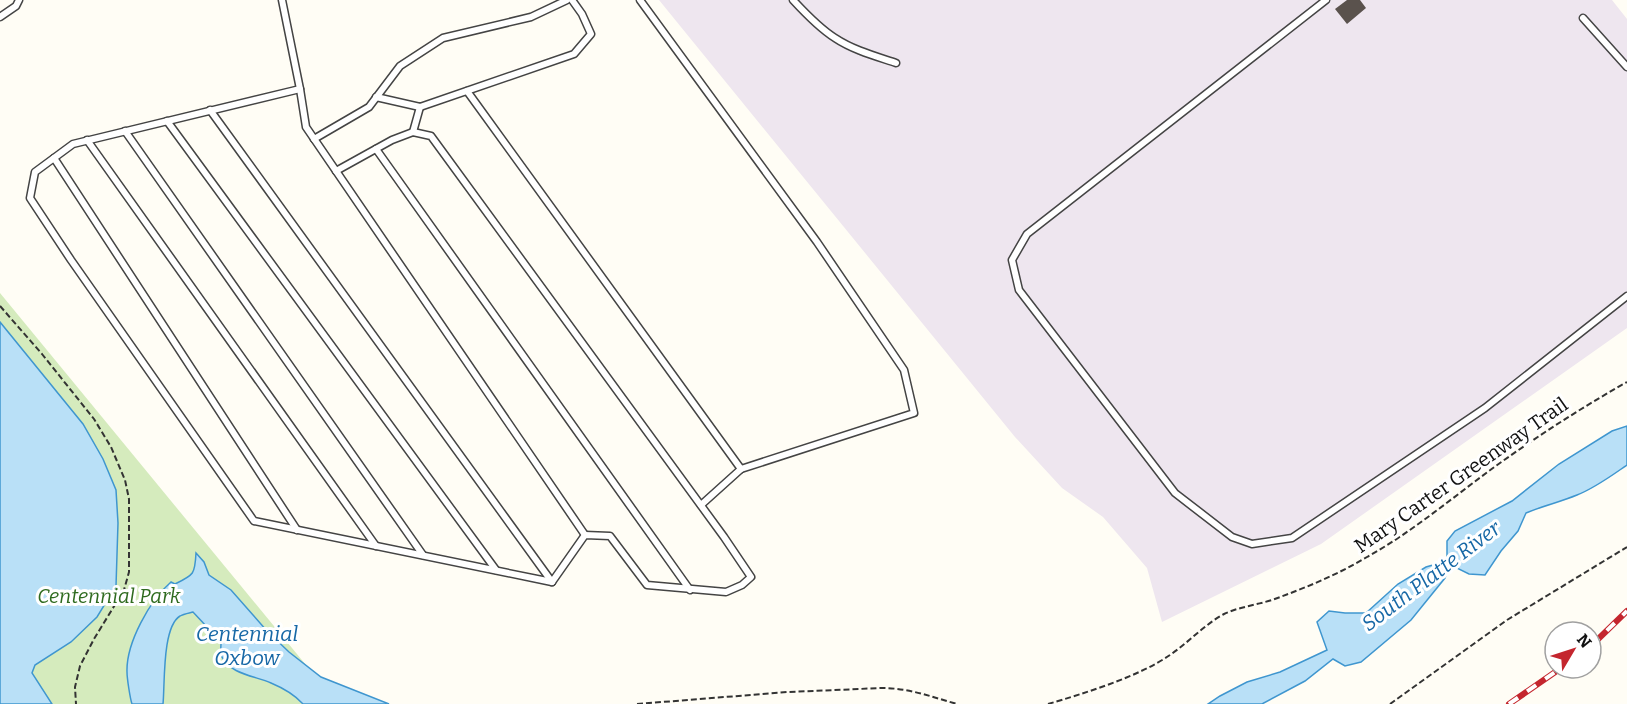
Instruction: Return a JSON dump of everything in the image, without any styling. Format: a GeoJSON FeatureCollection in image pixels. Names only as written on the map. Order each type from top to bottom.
{"type":"FeatureCollection","features":[{"type":"Feature","properties":{"kind":"lane"},"geometry":{"type":"LineString","coordinates":[[0,17],[16,6],[19,0]]}},
{"type":"Feature","properties":{"kind":"lane"},"geometry":{"type":"LineString","coordinates":[[282,0],[306,127],[585,535]]}},
{"type":"Feature","properties":{"kind":"lane"},"geometry":{"type":"LineString","coordinates":[[314,139],[369,107],[376,97],[400,66],[443,38],[531,17],[570,0],[582,14],[591,34],[574,54],[420,107],[376,97]]}},
{"type":"Feature","properties":{"kind":"lane"},"geometry":{"type":"LineString","coordinates":[[640,0],[817,242],[904,370],[914,413],[741,469],[701,505]]}},
{"type":"Feature","properties":{"kind":"lane"},"geometry":{"type":"LineString","coordinates":[[793,0],[834,38],[896,63]]}},
{"type":"Feature","properties":{"kind":"lane"},"geometry":{"type":"LineString","coordinates":[[1326,0],[1027,234],[1012,260],[1019,290],[1175,493],[1232,537],[1252,544],[1292,538],[1485,408],[1627,296]]}},
{"type":"Feature","properties":{"kind":"lane"},"geometry":{"type":"LineString","coordinates":[[1583,18],[1627,67]]}},
{"type":"Feature","properties":{"kind":"lane"},"geometry":{"type":"LineString","coordinates":[[300,89],[73,144],[35,172],[30,198],[254,521],[552,582]]}},
{"type":"Feature","properties":{"kind":"lane"},"geometry":{"type":"LineString","coordinates":[[467,91],[741,469]]}},
{"type":"Feature","properties":{"kind":"lane"},"geometry":{"type":"LineString","coordinates":[[413,132],[420,107]]}},
{"type":"Feature","properties":{"kind":"lane"},"geometry":{"type":"LineString","coordinates":[[210,110],[552,582]]}},
{"type":"Feature","properties":{"kind":"lane"},"geometry":{"type":"LineString","coordinates":[[167,121],[496,570]]}},
{"type":"Feature","properties":{"kind":"lane"},"geometry":{"type":"LineString","coordinates":[[125,131],[423,556]]}},
{"type":"Feature","properties":{"kind":"lane"},"geometry":{"type":"LineString","coordinates":[[336,171],[376,148],[413,132],[431,136],[701,505],[751,577],[742,585],[726,592],[646,585],[610,536],[585,535]]}},
{"type":"Feature","properties":{"kind":"lane"},"geometry":{"type":"LineString","coordinates":[[87,140],[376,546]]}},
{"type":"Feature","properties":{"kind":"lane"},"geometry":{"type":"LineString","coordinates":[[376,148],[690,590]]}},
{"type":"Feature","properties":{"kind":"lane"},"geometry":{"type":"LineString","coordinates":[[54,158],[297,530]]}},
{"type":"Feature","properties":{"kind":"lane"},"geometry":{"type":"LineString","coordinates":[[552,582],[585,535]]}},
{"type":"Feature","properties":{"kind":"path"},"geometry":{"type":"LineString","coordinates":[[0,306],[94,419],[111,447],[125,480],[129,500],[129,572],[124,590],[80,666],[75,687],[76,704]]}},
{"type":"Feature","properties":{"kind":"path","name":"Mary Carter Greenway Trail"},"geometry":{"type":"LineString","coordinates":[[1048,704],[1096,689],[1147,668],[1171,655],[1225,614],[1298,590],[1368,557],[1518,450],[1585,406],[1627,382]]}},
{"type":"Feature","properties":{"kind":"path"},"geometry":{"type":"LineString","coordinates":[[1390,704],[1507,620],[1627,547]]}},
{"type":"Feature","properties":{"kind":"path"},"geometry":{"type":"LineString","coordinates":[[637,704],[788,692],[874,688],[906,689],[957,704]]}},
{"type":"Feature","properties":{"kind":"shaded area"},"geometry":{"type":"Polygon","coordinates":[[[659,0],[1612,0],[1627,19],[1627,328],[1321,544],[1162,622],[1147,568],[1103,517],[1062,488],[1015,437],[659,0]]]}},
{"type":"Feature","properties":{"kind":"green space","name":"Centennial Park"},"geometry":{"type":"Polygon","coordinates":[[[0,293],[338,704],[0,704],[0,293]]]}},
{"type":"Feature","properties":{"kind":"water"},"geometry":{"type":"Polygon","coordinates":[[[0,322],[83,424],[103,459],[116,490],[118,523],[116,586],[97,617],[71,642],[35,665],[32,673],[52,704],[0,704],[0,322]]]}},
{"type":"Feature","properties":{"kind":"water","name":"South Platte River"},"geometry":{"type":"Polygon","coordinates":[[[1627,426],[1627,465],[1584,492],[1526,513],[1518,531],[1485,575],[1469,574],[1455,567],[1448,570],[1445,578],[1411,620],[1361,662],[1345,666],[1333,659],[1305,681],[1262,704],[1208,704],[1247,682],[1280,672],[1327,650],[1317,622],[1329,611],[1366,613],[1398,584],[1426,567],[1447,561],[1447,541],[1455,531],[1512,501],[1559,464],[1612,431],[1627,426]]]}},
{"type":"Feature","properties":{"kind":"water","name":"Centennial Oxbow"},"geometry":{"type":"Polygon","coordinates":[[[196,553],[204,562],[209,575],[231,590],[289,652],[321,677],[389,704],[303,704],[280,687],[243,674],[226,663],[222,657],[221,643],[213,637],[193,612],[180,616],[174,622],[170,632],[167,643],[163,704],[132,704],[127,672],[130,648],[135,636],[148,611],[163,590],[171,582],[175,584],[192,573],[196,553]]]}},
{"type":"Feature","properties":{"kind":"building"},"geometry":{"type":"Polygon","coordinates":[[[1347,0],[1360,0],[1366,8],[1347,24],[1335,9],[1347,0]]]}},
{"type":"Feature","properties":{"kind":"railway"},"geometry":{"type":"LineString","coordinates":[[1603,634],[1627,611]]}},
{"type":"Feature","properties":{"kind":"railway"},"geometry":{"type":"LineString","coordinates":[[1509,704],[1544,680]]}}]}
